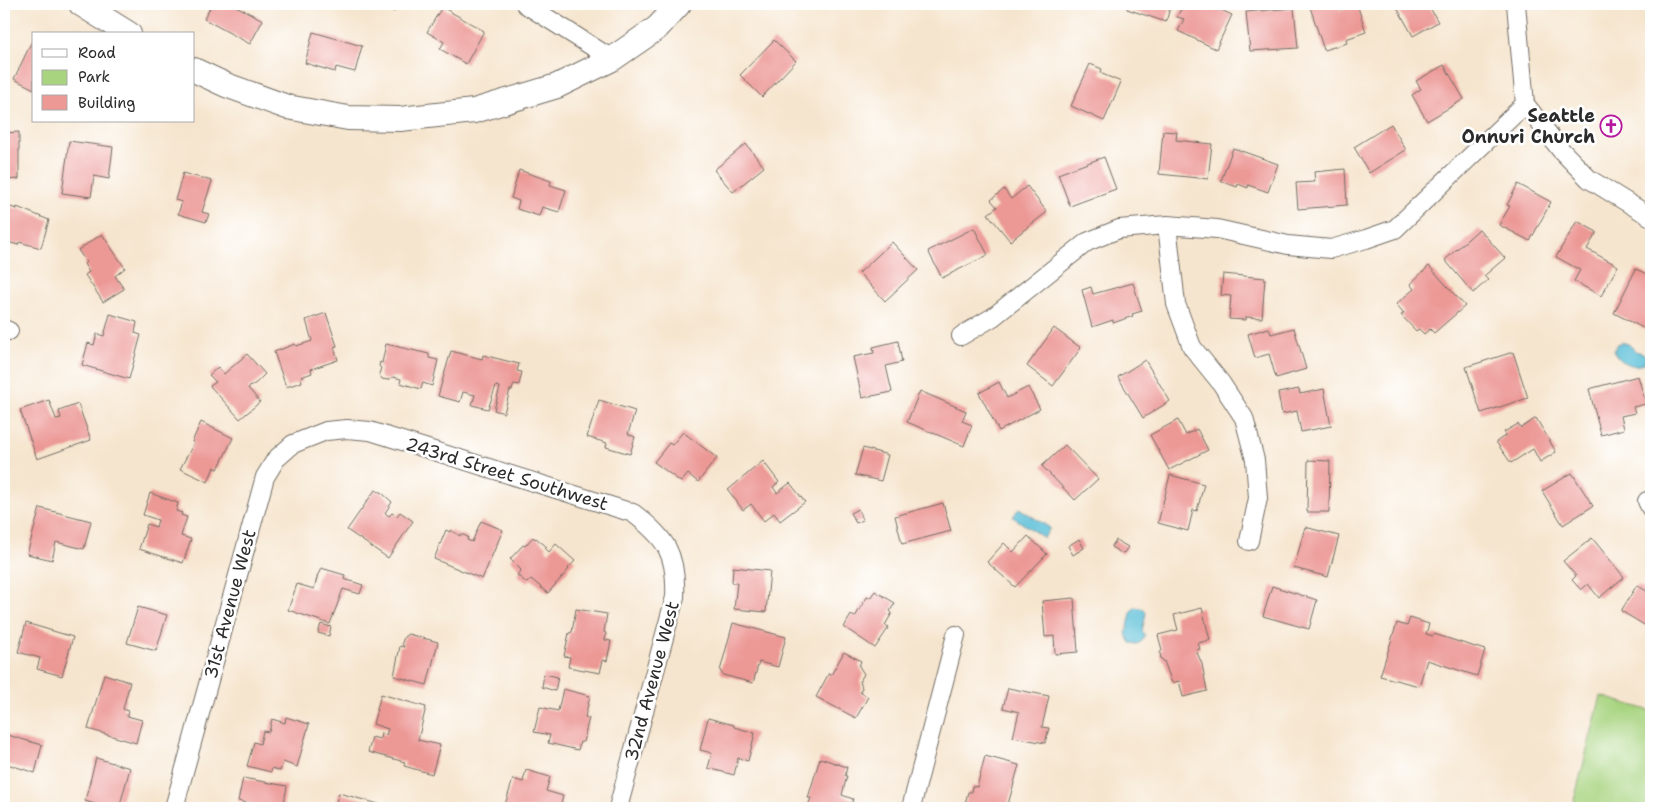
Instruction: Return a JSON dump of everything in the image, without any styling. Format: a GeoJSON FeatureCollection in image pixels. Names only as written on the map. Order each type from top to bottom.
{"type":"FeatureCollection","features":[{"type":"Feature","properties":{"kind":"street"},"geometry":{"type":"LineString","coordinates":[[80,4],[127,32]]}},
{"type":"Feature","properties":{"kind":"street"},"geometry":{"type":"LineString","coordinates":[[525,4],[612,59]]}},
{"type":"Feature","properties":{"kind":"street"},"geometry":{"type":"LineString","coordinates":[[195,70],[226,85],[287,107],[348,118],[400,120],[474,111],[558,86],[612,59],[658,28],[679,4]]}},
{"type":"Feature","properties":{"kind":"street"},"geometry":{"type":"LineString","coordinates":[[1516,4],[1525,104],[1560,149],[1589,179],[1651,218]]}},
{"type":"Feature","properties":{"kind":"street"},"geometry":{"type":"LineString","coordinates":[[961,336],[993,317],[1087,242],[1119,229],[1167,225],[1216,228],[1288,245],[1331,249],[1366,240],[1395,229],[1525,104]]}},
{"type":"Feature","properties":{"kind":"street"},"geometry":{"type":"LineString","coordinates":[[1167,225],[1176,304],[1192,347],[1221,383],[1244,418],[1255,460],[1258,498],[1249,541]]}},
{"type":"Feature","properties":{"kind":"street","name":"243rd Street Southwest"},"geometry":{"type":"LineString","coordinates":[[326,431],[347,428],[370,431],[633,513],[653,529],[671,553]]}},
{"type":"Feature","properties":{"kind":"street","name":"31st Avenue West"},"geometry":{"type":"LineString","coordinates":[[174,808],[265,477],[276,459],[293,444],[326,431]]}},
{"type":"Feature","properties":{"kind":"street","name":"32nd Avenue West"},"geometry":{"type":"LineString","coordinates":[[618,808],[675,597],[676,576],[671,553]]}},
{"type":"Feature","properties":{"kind":"street"},"geometry":{"type":"LineString","coordinates":[[911,808],[956,635]]}},
{"type":"Feature","properties":{"kind":"green space"},"geometry":{"type":"Polygon","coordinates":[[[1601,696],[1651,711],[1651,808],[1572,808],[1601,696]]]}},
{"type":"Feature","properties":{"kind":"water"},"geometry":{"type":"Polygon","coordinates":[[[1622,342],[1628,343],[1635,351],[1643,353],[1646,357],[1644,363],[1631,365],[1619,358],[1614,351],[1617,344],[1622,342]]]}},
{"type":"Feature","properties":{"kind":"water"},"geometry":{"type":"Polygon","coordinates":[[[1019,508],[1050,528],[1044,538],[1013,517],[1019,508]]]}},
{"type":"Feature","properties":{"kind":"water"},"geometry":{"type":"Polygon","coordinates":[[[1136,607],[1144,609],[1146,613],[1142,631],[1145,635],[1138,644],[1131,643],[1126,634],[1132,610],[1136,607]]]}},
{"type":"Feature","properties":{"kind":"building"},"geometry":{"type":"Polygon","coordinates":[[[212,4],[232,4],[263,20],[250,44],[204,19],[212,4]]]}},
{"type":"Feature","properties":{"kind":"building"},"geometry":{"type":"Polygon","coordinates":[[[381,4],[399,4],[394,12],[381,4]]]}},
{"type":"Feature","properties":{"kind":"building"},"geometry":{"type":"Polygon","coordinates":[[[1128,4],[1171,4],[1166,22],[1127,9],[1128,4]]]}},
{"type":"Feature","properties":{"kind":"building"},"geometry":{"type":"Polygon","coordinates":[[[1181,4],[1208,4],[1232,15],[1216,49],[1178,31],[1184,19],[1177,17],[1181,4]]]}},
{"type":"Feature","properties":{"kind":"building"},"geometry":{"type":"Polygon","coordinates":[[[1320,4],[1338,4],[1340,10],[1357,4],[1366,32],[1346,39],[1347,43],[1324,50],[1310,7],[1320,4]]]}},
{"type":"Feature","properties":{"kind":"building"},"geometry":{"type":"Polygon","coordinates":[[[1395,4],[1428,4],[1438,22],[1413,36],[1395,4]]]}},
{"type":"Feature","properties":{"kind":"building"},"geometry":{"type":"Polygon","coordinates":[[[442,7],[484,31],[466,64],[440,49],[444,42],[427,32],[442,7]]]}},
{"type":"Feature","properties":{"kind":"building"},"geometry":{"type":"Polygon","coordinates":[[[1294,8],[1298,48],[1250,51],[1246,12],[1294,8]]]}},
{"type":"Feature","properties":{"kind":"building"},"geometry":{"type":"Polygon","coordinates":[[[313,32],[362,46],[355,72],[336,67],[335,72],[305,63],[313,32]]]}},
{"type":"Feature","properties":{"kind":"building"},"geometry":{"type":"Polygon","coordinates":[[[774,40],[796,61],[762,97],[740,75],[774,40]]]}},
{"type":"Feature","properties":{"kind":"building"},"geometry":{"type":"Polygon","coordinates":[[[32,41],[32,88],[14,79],[32,41]]]}},
{"type":"Feature","properties":{"kind":"building"},"geometry":{"type":"Polygon","coordinates":[[[1090,64],[1102,69],[1100,73],[1121,82],[1104,121],[1071,106],[1090,64]]]}},
{"type":"Feature","properties":{"kind":"building"},"geometry":{"type":"Polygon","coordinates":[[[1444,65],[1464,99],[1427,121],[1412,95],[1421,89],[1416,81],[1444,65]]]}},
{"type":"Feature","properties":{"kind":"building"},"geometry":{"type":"Polygon","coordinates":[[[1391,124],[1406,150],[1369,173],[1354,147],[1391,124]]]}},
{"type":"Feature","properties":{"kind":"building"},"geometry":{"type":"Polygon","coordinates":[[[1163,131],[1177,132],[1176,140],[1212,144],[1208,179],[1159,174],[1163,131]]]}},
{"type":"Feature","properties":{"kind":"building"},"geometry":{"type":"Polygon","coordinates":[[[19,132],[19,179],[4,180],[4,133],[19,132]]]}},
{"type":"Feature","properties":{"kind":"building"},"geometry":{"type":"Polygon","coordinates":[[[69,141],[113,147],[109,179],[94,176],[91,197],[62,193],[69,141]]]}},
{"type":"Feature","properties":{"kind":"building"},"geometry":{"type":"Polygon","coordinates":[[[746,144],[764,167],[733,192],[714,170],[746,144]]]}},
{"type":"Feature","properties":{"kind":"building"},"geometry":{"type":"Polygon","coordinates":[[[1233,148],[1278,164],[1268,192],[1248,185],[1248,188],[1238,184],[1237,187],[1221,181],[1233,148]]]}},
{"type":"Feature","properties":{"kind":"building"},"geometry":{"type":"Polygon","coordinates":[[[1104,157],[1116,189],[1070,206],[1058,174],[1104,157]]]}},
{"type":"Feature","properties":{"kind":"building"},"geometry":{"type":"Polygon","coordinates":[[[1345,169],[1347,205],[1298,209],[1296,183],[1315,182],[1314,172],[1345,169]]]}},
{"type":"Feature","properties":{"kind":"building"},"geometry":{"type":"Polygon","coordinates":[[[519,170],[551,181],[550,185],[566,190],[559,212],[542,207],[539,216],[517,209],[519,201],[511,198],[519,170]]]}},
{"type":"Feature","properties":{"kind":"building"},"geometry":{"type":"Polygon","coordinates":[[[183,173],[212,181],[202,212],[209,214],[206,222],[178,214],[182,202],[175,200],[183,173]]]}},
{"type":"Feature","properties":{"kind":"building"},"geometry":{"type":"Polygon","coordinates":[[[1518,184],[1551,202],[1530,241],[1499,225],[1510,206],[1507,205],[1518,184]]]}},
{"type":"Feature","properties":{"kind":"building"},"geometry":{"type":"Polygon","coordinates":[[[1027,186],[1047,212],[1010,241],[988,214],[997,207],[991,200],[1004,189],[1011,199],[1027,186]]]}},
{"type":"Feature","properties":{"kind":"building"},"geometry":{"type":"Polygon","coordinates":[[[4,205],[17,209],[17,207],[49,220],[41,248],[19,242],[18,245],[4,241],[4,205]]]}},
{"type":"Feature","properties":{"kind":"building"},"geometry":{"type":"Polygon","coordinates":[[[1577,221],[1597,232],[1587,249],[1618,266],[1601,296],[1574,281],[1580,270],[1556,257],[1577,221]]]}},
{"type":"Feature","properties":{"kind":"building"},"geometry":{"type":"Polygon","coordinates":[[[974,228],[988,255],[942,278],[928,251],[974,228]]]}},
{"type":"Feature","properties":{"kind":"building"},"geometry":{"type":"Polygon","coordinates":[[[1479,229],[1505,258],[1484,276],[1488,280],[1473,293],[1445,260],[1479,229]]]}},
{"type":"Feature","properties":{"kind":"building"},"geometry":{"type":"Polygon","coordinates":[[[102,234],[125,268],[115,276],[124,289],[103,302],[85,275],[89,272],[84,264],[86,262],[78,250],[102,234]]]}},
{"type":"Feature","properties":{"kind":"building"},"geometry":{"type":"Polygon","coordinates":[[[892,242],[918,270],[885,301],[859,273],[892,242]]]}},
{"type":"Feature","properties":{"kind":"building"},"geometry":{"type":"Polygon","coordinates":[[[1429,266],[1465,306],[1434,333],[1430,329],[1424,334],[1419,329],[1416,331],[1401,315],[1404,313],[1396,304],[1414,289],[1410,284],[1429,266]]]}},
{"type":"Feature","properties":{"kind":"building"},"geometry":{"type":"Polygon","coordinates":[[[1636,269],[1651,276],[1651,328],[1647,325],[1645,329],[1614,313],[1636,269]]]}},
{"type":"Feature","properties":{"kind":"building"},"geometry":{"type":"Polygon","coordinates":[[[1223,274],[1265,278],[1262,318],[1246,317],[1246,320],[1229,319],[1231,296],[1221,295],[1223,274]]]}},
{"type":"Feature","properties":{"kind":"building"},"geometry":{"type":"Polygon","coordinates":[[[1133,283],[1142,311],[1113,323],[1113,320],[1092,327],[1082,290],[1091,287],[1093,294],[1133,283]]]}},
{"type":"Feature","properties":{"kind":"building"},"geometry":{"type":"Polygon","coordinates":[[[326,313],[337,346],[334,347],[338,360],[311,369],[312,373],[301,377],[302,382],[286,387],[274,352],[295,344],[296,346],[312,341],[306,320],[326,313]]]}},
{"type":"Feature","properties":{"kind":"building"},"geometry":{"type":"Polygon","coordinates":[[[110,314],[137,322],[135,333],[141,335],[129,379],[82,365],[88,343],[94,345],[97,334],[104,336],[110,314]]]}},
{"type":"Feature","properties":{"kind":"building"},"geometry":{"type":"Polygon","coordinates":[[[1054,328],[1081,348],[1053,386],[1027,366],[1054,328]]]}},
{"type":"Feature","properties":{"kind":"building"},"geometry":{"type":"Polygon","coordinates":[[[1269,328],[1271,334],[1294,328],[1306,369],[1276,378],[1269,354],[1255,358],[1248,334],[1269,328]]]}},
{"type":"Feature","properties":{"kind":"building"},"geometry":{"type":"Polygon","coordinates":[[[898,341],[902,362],[886,366],[892,392],[862,398],[853,357],[874,353],[873,347],[898,341]]]}},
{"type":"Feature","properties":{"kind":"building"},"geometry":{"type":"Polygon","coordinates":[[[386,344],[429,354],[429,358],[438,360],[432,386],[423,383],[421,389],[400,383],[401,379],[393,377],[388,380],[382,379],[379,374],[381,368],[379,366],[380,362],[382,363],[386,344]]]}},
{"type":"Feature","properties":{"kind":"building"},"geometry":{"type":"Polygon","coordinates":[[[451,351],[482,359],[483,355],[519,364],[517,371],[522,372],[519,385],[514,384],[512,390],[510,390],[504,413],[494,410],[500,387],[496,386],[488,409],[472,405],[475,395],[463,392],[460,402],[438,396],[451,351]]]}},
{"type":"Feature","properties":{"kind":"building"},"geometry":{"type":"Polygon","coordinates":[[[1513,352],[1528,398],[1481,413],[1466,367],[1513,352]]]}},
{"type":"Feature","properties":{"kind":"building"},"geometry":{"type":"Polygon","coordinates":[[[247,354],[265,374],[248,388],[260,402],[240,419],[210,386],[216,382],[209,375],[218,367],[224,374],[247,354]]]}},
{"type":"Feature","properties":{"kind":"building"},"geometry":{"type":"Polygon","coordinates":[[[1145,360],[1170,401],[1143,418],[1118,377],[1145,360]]]}},
{"type":"Feature","properties":{"kind":"building"},"geometry":{"type":"Polygon","coordinates":[[[1638,376],[1646,404],[1633,407],[1635,413],[1621,416],[1624,429],[1601,435],[1589,389],[1638,376]]]}},
{"type":"Feature","properties":{"kind":"building"},"geometry":{"type":"Polygon","coordinates":[[[999,382],[1007,398],[1028,387],[1040,409],[999,431],[979,393],[999,382]]]}},
{"type":"Feature","properties":{"kind":"building"},"geometry":{"type":"Polygon","coordinates":[[[1299,389],[1300,394],[1324,389],[1331,426],[1301,432],[1297,411],[1282,414],[1278,393],[1299,389]]]}},
{"type":"Feature","properties":{"kind":"building"},"geometry":{"type":"Polygon","coordinates":[[[920,391],[966,411],[962,421],[972,425],[964,446],[907,422],[920,391]]]}},
{"type":"Feature","properties":{"kind":"building"},"geometry":{"type":"Polygon","coordinates":[[[49,400],[56,419],[61,418],[59,411],[78,404],[91,440],[37,459],[20,410],[49,400]]]}},
{"type":"Feature","properties":{"kind":"building"},"geometry":{"type":"Polygon","coordinates":[[[599,400],[635,411],[628,434],[635,437],[630,454],[606,447],[607,443],[587,437],[599,400]]]}},
{"type":"Feature","properties":{"kind":"building"},"geometry":{"type":"Polygon","coordinates":[[[1536,418],[1556,452],[1540,462],[1533,449],[1511,463],[1496,442],[1506,435],[1504,432],[1518,424],[1521,428],[1536,418]]]}},
{"type":"Feature","properties":{"kind":"building"},"geometry":{"type":"Polygon","coordinates":[[[1178,420],[1186,435],[1197,429],[1208,450],[1169,470],[1150,435],[1178,420]]]}},
{"type":"Feature","properties":{"kind":"building"},"geometry":{"type":"Polygon","coordinates":[[[201,422],[233,438],[218,469],[214,467],[208,482],[180,469],[194,443],[192,442],[201,422]]]}},
{"type":"Feature","properties":{"kind":"building"},"geometry":{"type":"Polygon","coordinates":[[[683,432],[717,458],[698,482],[688,474],[681,482],[654,462],[669,443],[672,445],[683,432]]]}},
{"type":"Feature","properties":{"kind":"building"},"geometry":{"type":"Polygon","coordinates":[[[1065,445],[1098,479],[1075,500],[1042,466],[1065,445]]]}},
{"type":"Feature","properties":{"kind":"building"},"geometry":{"type":"Polygon","coordinates":[[[863,448],[888,455],[881,481],[855,475],[863,448]]]}},
{"type":"Feature","properties":{"kind":"building"},"geometry":{"type":"Polygon","coordinates":[[[1308,460],[1330,461],[1329,512],[1307,512],[1308,460]]]}},
{"type":"Feature","properties":{"kind":"building"},"geometry":{"type":"Polygon","coordinates":[[[763,461],[779,482],[773,487],[777,493],[790,483],[805,502],[780,521],[774,513],[764,521],[751,504],[743,510],[728,490],[763,461]]]}},
{"type":"Feature","properties":{"kind":"building"},"geometry":{"type":"Polygon","coordinates":[[[1572,473],[1593,506],[1563,525],[1542,491],[1572,473]]]}},
{"type":"Feature","properties":{"kind":"building"},"geometry":{"type":"Polygon","coordinates":[[[1170,475],[1204,484],[1197,511],[1193,510],[1188,531],[1158,523],[1170,475]]]}},
{"type":"Feature","properties":{"kind":"building"},"geometry":{"type":"Polygon","coordinates":[[[375,490],[382,493],[392,502],[385,513],[389,516],[392,513],[397,516],[400,512],[413,521],[388,558],[347,530],[375,490]]]}},
{"type":"Feature","properties":{"kind":"building"},"geometry":{"type":"Polygon","coordinates":[[[150,493],[178,503],[176,511],[187,517],[181,536],[191,539],[183,563],[139,549],[147,524],[156,527],[158,520],[143,515],[150,493]]]}},
{"type":"Feature","properties":{"kind":"building"},"geometry":{"type":"Polygon","coordinates":[[[943,503],[951,531],[902,544],[895,516],[943,503]]]}},
{"type":"Feature","properties":{"kind":"building"},"geometry":{"type":"Polygon","coordinates":[[[40,508],[91,521],[84,549],[56,542],[52,560],[27,554],[40,508]]]}},
{"type":"Feature","properties":{"kind":"building"},"geometry":{"type":"Polygon","coordinates":[[[858,509],[863,520],[856,523],[850,513],[858,509]]]}},
{"type":"Feature","properties":{"kind":"building"},"geometry":{"type":"Polygon","coordinates":[[[481,521],[503,530],[482,579],[434,559],[446,530],[450,532],[451,530],[460,536],[461,534],[468,537],[467,540],[472,542],[481,521]]]}},
{"type":"Feature","properties":{"kind":"building"},"geometry":{"type":"Polygon","coordinates":[[[1305,527],[1339,536],[1328,577],[1294,568],[1305,527]]]}},
{"type":"Feature","properties":{"kind":"building"},"geometry":{"type":"Polygon","coordinates":[[[1028,536],[1047,554],[1015,587],[987,562],[1004,543],[1013,552],[1028,536]]]}},
{"type":"Feature","properties":{"kind":"building"},"geometry":{"type":"Polygon","coordinates":[[[533,537],[547,547],[545,548],[549,552],[556,544],[575,561],[548,593],[531,579],[527,583],[517,575],[521,570],[510,559],[533,537]]]}},
{"type":"Feature","properties":{"kind":"building"},"geometry":{"type":"Polygon","coordinates":[[[1592,538],[1624,577],[1599,598],[1588,584],[1581,590],[1572,580],[1576,576],[1563,561],[1592,538]]]}},
{"type":"Feature","properties":{"kind":"building"},"geometry":{"type":"Polygon","coordinates":[[[1079,539],[1084,548],[1073,555],[1068,546],[1079,539]]]}},
{"type":"Feature","properties":{"kind":"building"},"geometry":{"type":"Polygon","coordinates":[[[1116,540],[1128,547],[1123,554],[1111,547],[1116,540]]]}},
{"type":"Feature","properties":{"kind":"building"},"geometry":{"type":"Polygon","coordinates":[[[733,567],[770,571],[766,612],[734,609],[737,583],[732,583],[733,567]]]}},
{"type":"Feature","properties":{"kind":"building"},"geometry":{"type":"Polygon","coordinates":[[[321,568],[345,575],[344,579],[363,585],[360,594],[343,589],[330,624],[288,610],[297,584],[314,589],[321,568]]]}},
{"type":"Feature","properties":{"kind":"building"},"geometry":{"type":"Polygon","coordinates":[[[1637,585],[1651,594],[1651,629],[1621,611],[1637,585]]]}},
{"type":"Feature","properties":{"kind":"building"},"geometry":{"type":"Polygon","coordinates":[[[1272,586],[1317,600],[1309,629],[1263,616],[1272,586]]]}},
{"type":"Feature","properties":{"kind":"building"},"geometry":{"type":"Polygon","coordinates":[[[875,591],[895,603],[885,625],[889,627],[875,648],[844,627],[851,615],[855,617],[867,597],[870,598],[875,591]]]}},
{"type":"Feature","properties":{"kind":"building"},"geometry":{"type":"Polygon","coordinates":[[[1074,598],[1078,652],[1055,654],[1054,636],[1045,637],[1042,601],[1074,598]]]}},
{"type":"Feature","properties":{"kind":"building"},"geometry":{"type":"Polygon","coordinates":[[[138,607],[167,615],[156,651],[127,643],[138,607]]]}},
{"type":"Feature","properties":{"kind":"building"},"geometry":{"type":"Polygon","coordinates":[[[1202,608],[1210,640],[1198,643],[1200,649],[1196,650],[1202,664],[1207,691],[1183,697],[1179,681],[1172,683],[1164,661],[1161,659],[1160,653],[1162,650],[1158,635],[1178,630],[1174,615],[1202,608]]]}},
{"type":"Feature","properties":{"kind":"building"},"geometry":{"type":"Polygon","coordinates":[[[576,609],[607,614],[604,632],[606,633],[605,640],[611,641],[607,661],[603,660],[600,673],[568,667],[570,657],[564,656],[569,633],[572,632],[576,609]]]}},
{"type":"Feature","properties":{"kind":"building"},"geometry":{"type":"Polygon","coordinates":[[[1410,618],[1429,624],[1426,634],[1433,636],[1434,634],[1485,650],[1477,676],[1427,660],[1419,686],[1380,676],[1397,623],[1407,626],[1410,618]]]}},
{"type":"Feature","properties":{"kind":"building"},"geometry":{"type":"Polygon","coordinates":[[[26,623],[73,637],[62,676],[37,669],[40,658],[18,652],[26,623]]]}},
{"type":"Feature","properties":{"kind":"building"},"geometry":{"type":"Polygon","coordinates":[[[733,623],[786,637],[778,667],[759,662],[753,683],[723,675],[720,671],[733,623]]]}},
{"type":"Feature","properties":{"kind":"building"},"geometry":{"type":"Polygon","coordinates":[[[321,624],[331,627],[329,636],[318,633],[321,624]]]}},
{"type":"Feature","properties":{"kind":"building"},"geometry":{"type":"Polygon","coordinates":[[[408,634],[438,642],[427,685],[394,676],[400,646],[404,647],[402,643],[404,637],[408,634]]]}},
{"type":"Feature","properties":{"kind":"building"},"geometry":{"type":"Polygon","coordinates":[[[844,652],[861,661],[859,666],[864,674],[860,681],[862,688],[860,692],[868,697],[856,718],[816,697],[829,673],[831,675],[844,652]]]}},
{"type":"Feature","properties":{"kind":"building"},"geometry":{"type":"Polygon","coordinates":[[[104,674],[130,682],[123,709],[128,711],[127,716],[142,720],[136,743],[88,729],[104,674]]]}},
{"type":"Feature","properties":{"kind":"building"},"geometry":{"type":"Polygon","coordinates":[[[544,674],[558,677],[555,691],[542,687],[544,674]]]}},
{"type":"Feature","properties":{"kind":"building"},"geometry":{"type":"Polygon","coordinates":[[[1008,688],[1049,696],[1042,727],[1049,728],[1045,743],[1013,737],[1019,712],[1003,708],[1008,688]]]}},
{"type":"Feature","properties":{"kind":"building"},"geometry":{"type":"Polygon","coordinates":[[[563,689],[590,696],[585,717],[589,718],[583,742],[580,742],[578,750],[548,743],[550,735],[534,732],[540,707],[558,711],[563,689]]]}},
{"type":"Feature","properties":{"kind":"building"},"geometry":{"type":"Polygon","coordinates":[[[381,694],[426,707],[418,740],[440,745],[432,774],[404,766],[405,762],[368,752],[372,737],[380,739],[381,733],[386,735],[388,729],[373,724],[381,694]]]}},
{"type":"Feature","properties":{"kind":"building"},"geometry":{"type":"Polygon","coordinates":[[[286,717],[309,724],[297,767],[283,762],[280,771],[272,768],[271,772],[247,766],[254,742],[260,744],[263,731],[269,732],[272,719],[285,723],[286,717]]]}},
{"type":"Feature","properties":{"kind":"building"},"geometry":{"type":"Polygon","coordinates":[[[708,718],[755,733],[748,761],[738,758],[734,775],[708,768],[712,753],[700,750],[708,718]]]}},
{"type":"Feature","properties":{"kind":"building"},"geometry":{"type":"Polygon","coordinates":[[[4,734],[42,745],[35,773],[4,763],[4,734]]]}},
{"type":"Feature","properties":{"kind":"building"},"geometry":{"type":"Polygon","coordinates":[[[985,756],[1019,765],[1007,808],[964,808],[968,792],[971,792],[972,786],[977,787],[985,756]]]}},
{"type":"Feature","properties":{"kind":"building"},"geometry":{"type":"Polygon","coordinates":[[[96,758],[130,768],[120,805],[115,808],[109,806],[108,808],[85,801],[96,758]]]}},
{"type":"Feature","properties":{"kind":"building"},"geometry":{"type":"Polygon","coordinates":[[[820,758],[847,767],[845,776],[847,776],[842,795],[853,799],[850,808],[807,808],[811,798],[808,798],[820,758]]]}},
{"type":"Feature","properties":{"kind":"building"},"geometry":{"type":"Polygon","coordinates":[[[526,770],[550,777],[546,791],[563,796],[560,808],[504,808],[513,779],[523,782],[526,770]]]}},
{"type":"Feature","properties":{"kind":"building"},"geometry":{"type":"Polygon","coordinates":[[[243,778],[287,786],[283,808],[256,808],[257,805],[238,801],[243,778]]]}},
{"type":"Feature","properties":{"kind":"building"},"geometry":{"type":"Polygon","coordinates":[[[339,793],[393,808],[334,808],[339,793]]]}},
{"type":"Feature","properties":{"kind":"place","name":"Seattle Onnuri Church"},"geometry":{"type":"Point","coordinates":[1611,126]}}]}
